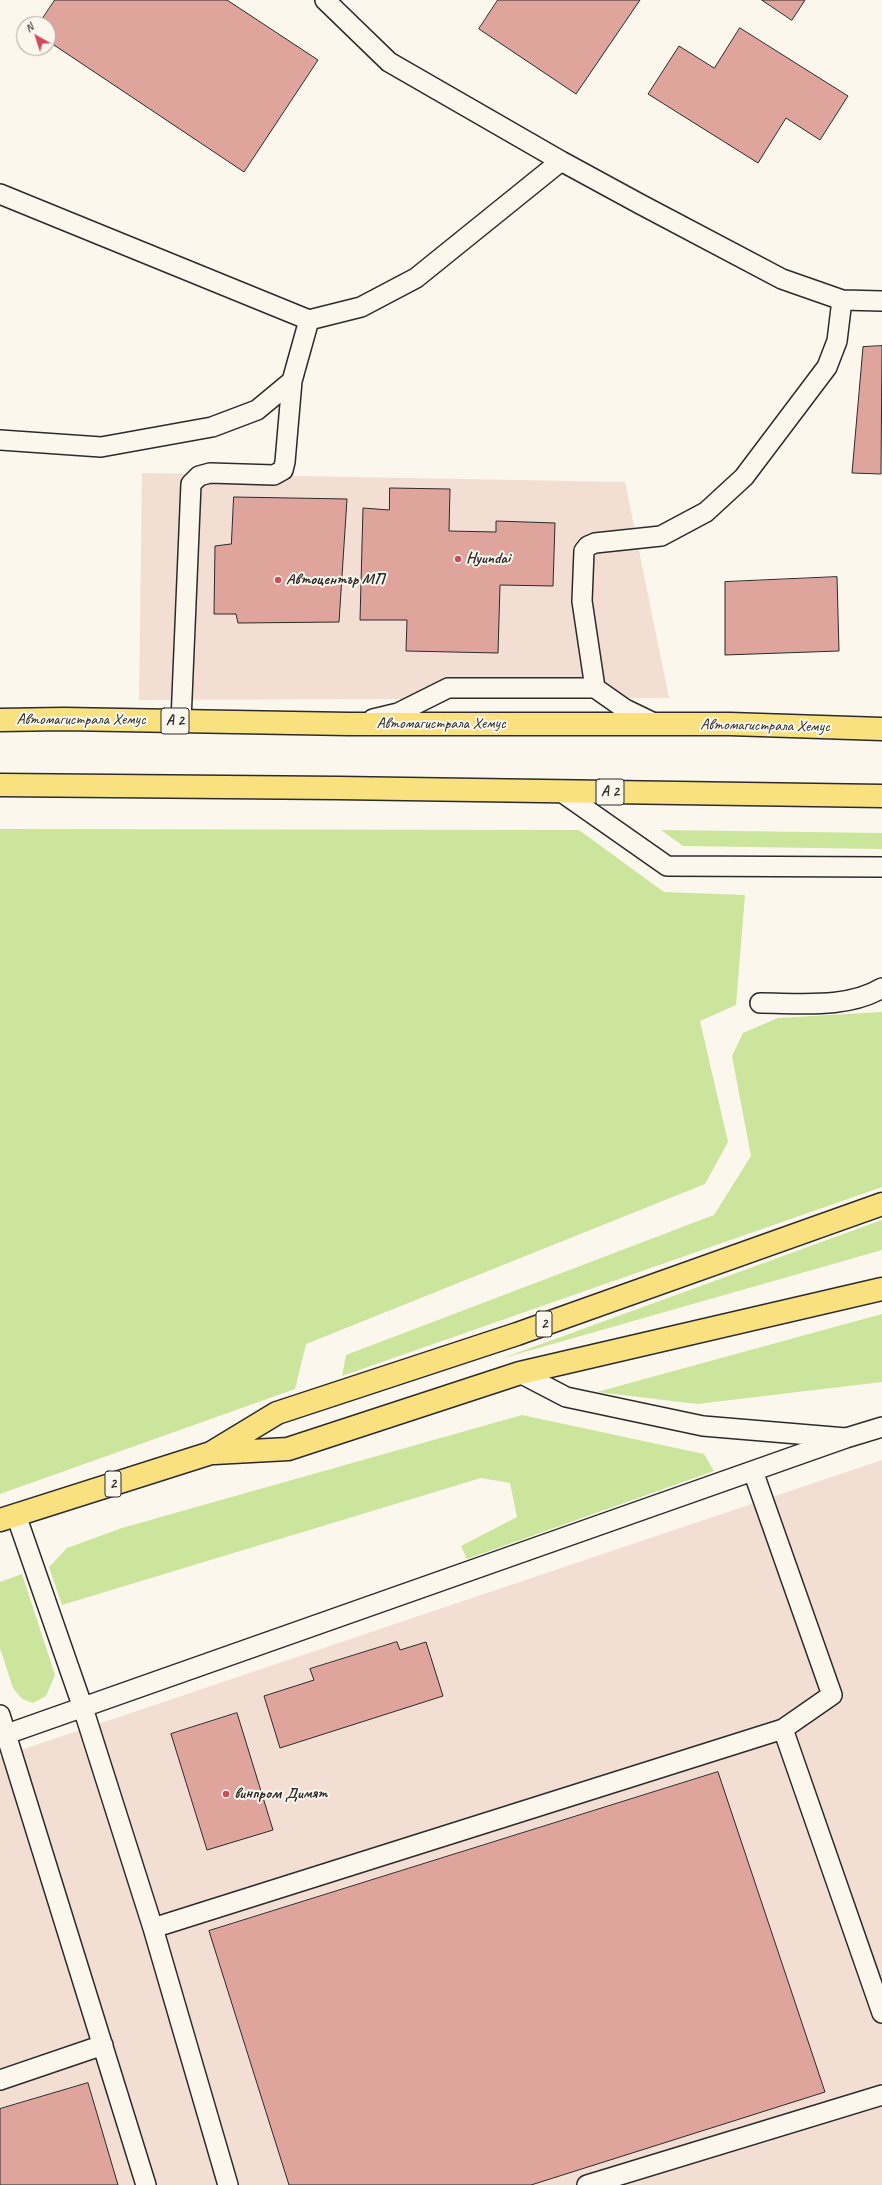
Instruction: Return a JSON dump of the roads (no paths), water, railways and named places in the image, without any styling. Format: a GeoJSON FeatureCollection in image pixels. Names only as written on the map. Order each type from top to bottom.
{"type":"FeatureCollection","features":[{"type":"Feature","properties":{"kind":"main road","name":"Автомагистрала Хемус"},"geometry":{"type":"LineString","coordinates":[[0,720],[349,724],[730,724],[882,729]]}},
{"type":"Feature","properties":{"kind":"main road","name":"A 2"},"geometry":{"type":"LineString","coordinates":[[0,785],[882,796]]}},
{"type":"Feature","properties":{"kind":"main road","name":"2"},"geometry":{"type":"LineString","coordinates":[[8,1517],[211,1453],[278,1414],[532,1329],[882,1204]]}},
{"type":"Feature","properties":{"kind":"main road","name":"2"},"geometry":{"type":"LineString","coordinates":[[211,1453],[288,1449],[520,1374],[882,1289]]}},
{"type":"Feature","properties":{"kind":"lane"},"geometry":{"type":"LineString","coordinates":[[325,0],[389,62],[561,161],[782,279],[842,300],[882,301]]}},
{"type":"Feature","properties":{"kind":"lane"},"geometry":{"type":"LineString","coordinates":[[0,194],[309,320],[361,307],[416,278],[561,161]]}},
{"type":"Feature","properties":{"kind":"lane"},"geometry":{"type":"LineString","coordinates":[[595,688],[582,601],[584,551],[588,546],[595,543],[661,536],[706,512],[744,477],[827,367],[837,341],[842,300]]}},
{"type":"Feature","properties":{"kind":"lane"},"geometry":{"type":"LineString","coordinates":[[182,721],[191,484],[199,476],[210,473],[274,475],[282,470],[285,462],[292,381],[309,320]]}},
{"type":"Feature","properties":{"kind":"lane"},"geometry":{"type":"LineString","coordinates":[[0,440],[101,447],[212,427],[257,410],[292,381]]}},
{"type":"Feature","properties":{"kind":"lane"},"geometry":{"type":"LineString","coordinates":[[349,724],[398,713],[448,688],[595,688],[625,709],[657,725]]}},
{"type":"Feature","properties":{"kind":"lane"},"geometry":{"type":"LineString","coordinates":[[560,791],[667,866],[882,867]]}},
{"type":"Feature","properties":{"kind":"lane"},"geometry":{"type":"LineString","coordinates":[[760,1004],[842,1002],[871,994],[882,988]]}},
{"type":"Feature","properties":{"kind":"lane"},"geometry":{"type":"LineString","coordinates":[[520,1374],[566,1397],[703,1426],[846,1438]]}},
{"type":"Feature","properties":{"kind":"lane"},"geometry":{"type":"LineString","coordinates":[[7,1734],[846,1438],[882,1427]]}},
{"type":"Feature","properties":{"kind":"lane"},"geometry":{"type":"LineString","coordinates":[[153,1928],[783,1729],[832,1695],[754,1471]]}},
{"type":"Feature","properties":{"kind":"lane"},"geometry":{"type":"LineString","coordinates":[[8,1517],[83,1708],[153,1928],[228,2185]]}},
{"type":"Feature","properties":{"kind":"lane"},"geometry":{"type":"LineString","coordinates":[[0,1715],[146,2185]]}},
{"type":"Feature","properties":{"kind":"lane"},"geometry":{"type":"LineString","coordinates":[[783,1729],[882,2013]]}},
{"type":"Feature","properties":{"kind":"lane"},"geometry":{"type":"LineString","coordinates":[[0,2080],[103,2045]]}},
{"type":"Feature","properties":{"kind":"lane"},"geometry":{"type":"LineString","coordinates":[[587,2185],[882,2095]]}},
{"type":"Feature","properties":{"kind":"place","name":"Hyundai"},"geometry":{"type":"Point","coordinates":[458,559]}},
{"type":"Feature","properties":{"kind":"place","name":"Автоцентър МП"},"geometry":{"type":"Point","coordinates":[278,580]}},
{"type":"Feature","properties":{"kind":"place","name":"винпром Димят"},"geometry":{"type":"Point","coordinates":[226,1794]}}]}
